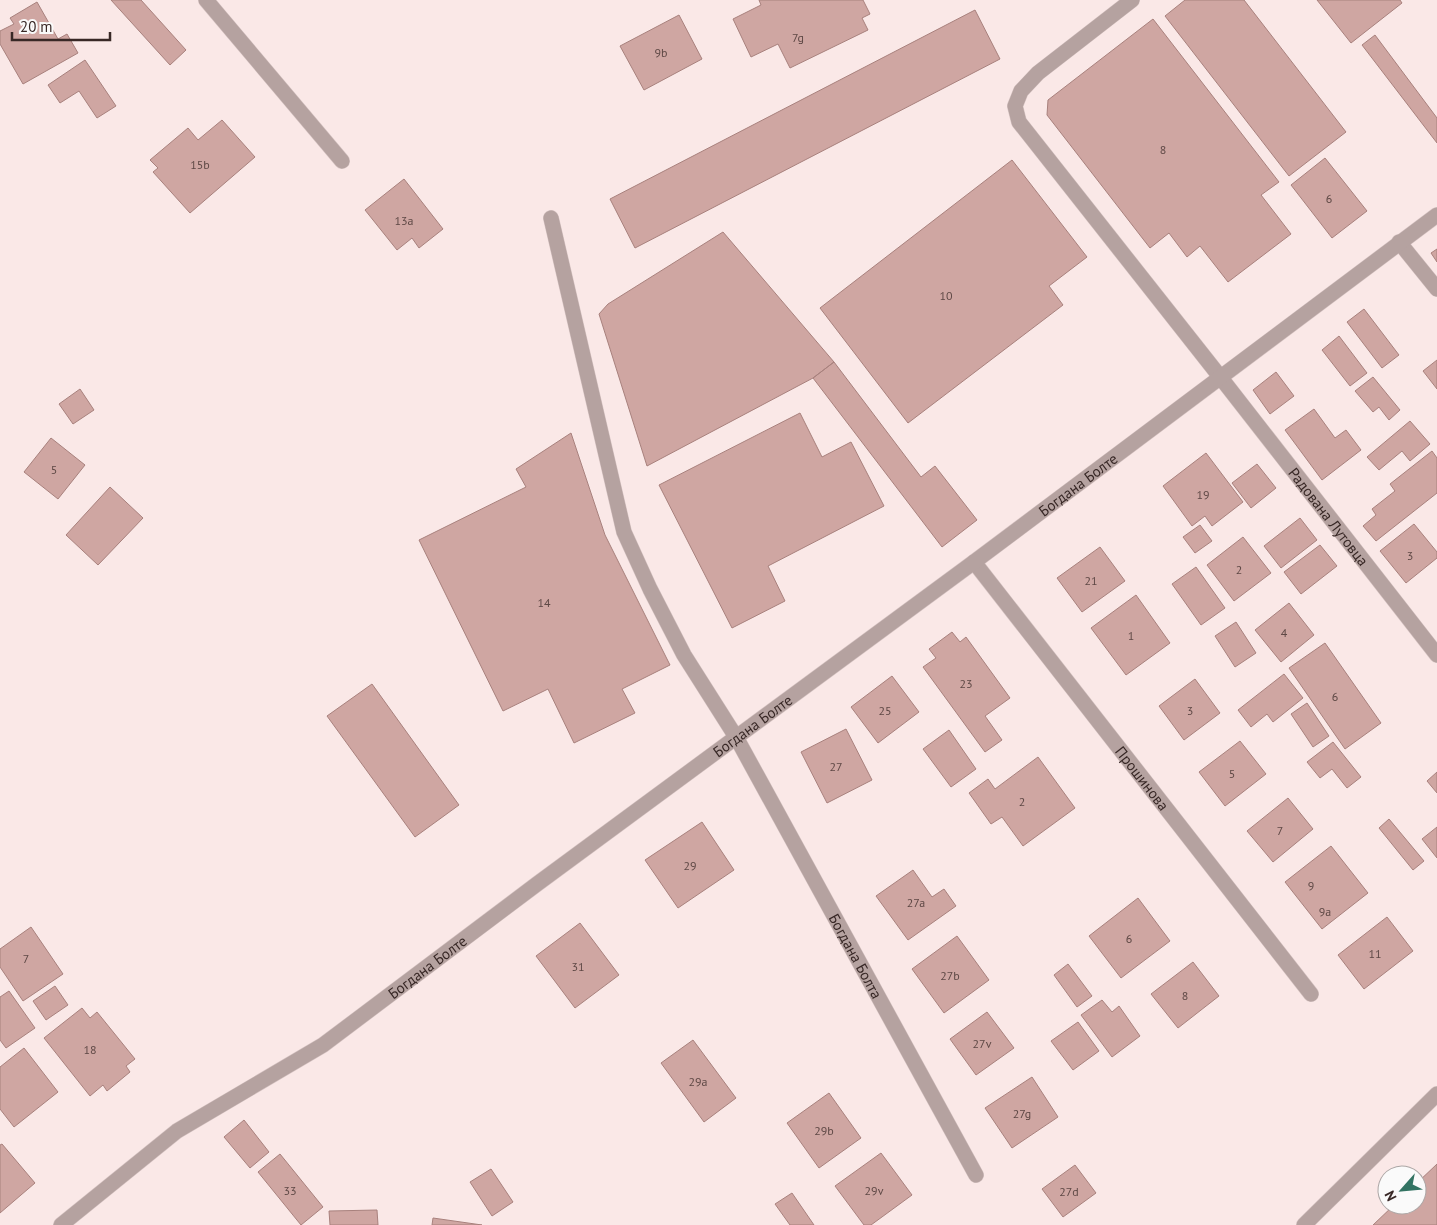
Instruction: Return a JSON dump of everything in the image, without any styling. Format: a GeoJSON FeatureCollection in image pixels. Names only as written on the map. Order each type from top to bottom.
{"type":"FeatureCollection","features":[{"type":"Feature","properties":{"kind":"street"},"geometry":{"type":"LineString","coordinates":[[206,0],[342,161]]}},
{"type":"Feature","properties":{"kind":"street","name":"Радована Лутовца"},"geometry":{"type":"LineString","coordinates":[[1132,0],[1038,73],[1021,91],[1015,106],[1019,122],[1437,655]]}},
{"type":"Feature","properties":{"kind":"street","name":"Богдана Болте"},"geometry":{"type":"LineString","coordinates":[[61,1225],[177,1131],[323,1045],[545,878],[1221,378],[1437,215]]}},
{"type":"Feature","properties":{"kind":"street","name":"Богдана Болта"},"geometry":{"type":"LineString","coordinates":[[551,218],[611,483],[624,532],[650,589],[684,655],[736,737],[976,1175]]}},
{"type":"Feature","properties":{"kind":"street"},"geometry":{"type":"LineString","coordinates":[[1399,242],[1437,290]]}},
{"type":"Feature","properties":{"kind":"street","name":"Прошинова"},"geometry":{"type":"LineString","coordinates":[[974,562],[1311,994]]}},
{"type":"Feature","properties":{"kind":"street"},"geometry":{"type":"LineString","coordinates":[[1304,1225],[1437,1094]]}},
{"type":"Feature","properties":{"kind":"building"},"geometry":{"type":"Polygon","coordinates":[[[111,0],[141,0],[186,50],[170,65],[111,0]]]}},
{"type":"Feature","properties":{"kind":"building"},"geometry":{"type":"Polygon","coordinates":[[[759,0],[863,0],[870,14],[862,18],[868,30],[790,68],[778,44],[751,57],[733,19],[761,5],[759,0]]]}},
{"type":"Feature","properties":{"kind":"building"},"geometry":{"type":"Polygon","coordinates":[[[1185,0],[1244,0],[1346,132],[1289,176],[1165,16],[1185,0]]]}},
{"type":"Feature","properties":{"kind":"building"},"geometry":{"type":"Polygon","coordinates":[[[1317,0],[1400,0],[1402,3],[1351,43],[1317,0]]]}},
{"type":"Feature","properties":{"kind":"building"},"geometry":{"type":"Polygon","coordinates":[[[37,2],[58,39],[67,34],[78,53],[23,84],[0,44],[0,31],[14,24],[10,18],[37,2]]]}},
{"type":"Feature","properties":{"kind":"building"},"geometry":{"type":"Polygon","coordinates":[[[975,10],[1000,59],[635,248],[610,199],[975,10]]]}},
{"type":"Feature","properties":{"kind":"building"},"geometry":{"type":"Polygon","coordinates":[[[679,15],[702,59],[644,90],[620,46],[679,15]]]}},
{"type":"Feature","properties":{"kind":"building"},"geometry":{"type":"Polygon","coordinates":[[[1153,19],[1279,182],[1261,195],[1291,234],[1228,282],[1200,246],[1187,257],[1169,233],[1150,248],[1047,115],[1048,100],[1153,19]]]}},
{"type":"Feature","properties":{"kind":"building"},"geometry":{"type":"Polygon","coordinates":[[[1375,35],[1437,118],[1437,143],[1362,45],[1375,35]]]}},
{"type":"Feature","properties":{"kind":"building"},"geometry":{"type":"Polygon","coordinates":[[[85,60],[116,106],[97,118],[79,91],[60,103],[48,85],[85,60]]]}},
{"type":"Feature","properties":{"kind":"building"},"geometry":{"type":"Polygon","coordinates":[[[222,120],[255,157],[190,213],[153,172],[158,168],[150,160],[188,128],[198,140],[222,120]]]}},
{"type":"Feature","properties":{"kind":"building"},"geometry":{"type":"Polygon","coordinates":[[[1325,158],[1367,211],[1332,238],[1291,185],[1325,158]]]}},
{"type":"Feature","properties":{"kind":"building"},"geometry":{"type":"Polygon","coordinates":[[[1012,160],[1087,257],[1049,286],[1063,305],[908,423],[820,308],[1012,160]]]}},
{"type":"Feature","properties":{"kind":"building"},"geometry":{"type":"Polygon","coordinates":[[[404,179],[443,229],[419,248],[412,238],[397,250],[365,210],[404,179]]]}},
{"type":"Feature","properties":{"kind":"building"},"geometry":{"type":"Polygon","coordinates":[[[723,232],[834,362],[813,378],[647,466],[599,314],[608,304],[723,232]]]}},
{"type":"Feature","properties":{"kind":"building"},"geometry":{"type":"Polygon","coordinates":[[[1437,249],[1437,262],[1431,253],[1437,249]]]}},
{"type":"Feature","properties":{"kind":"building"},"geometry":{"type":"Polygon","coordinates":[[[1364,309],[1399,355],[1382,368],[1347,322],[1364,309]]]}},
{"type":"Feature","properties":{"kind":"building"},"geometry":{"type":"Polygon","coordinates":[[[1339,336],[1367,373],[1350,386],[1322,350],[1339,336]]]}},
{"type":"Feature","properties":{"kind":"building"},"geometry":{"type":"Polygon","coordinates":[[[1437,360],[1437,389],[1423,371],[1437,360]]]}},
{"type":"Feature","properties":{"kind":"building"},"geometry":{"type":"Polygon","coordinates":[[[834,362],[921,477],[935,466],[977,520],[942,547],[813,378],[834,362]]]}},
{"type":"Feature","properties":{"kind":"building"},"geometry":{"type":"Polygon","coordinates":[[[1276,372],[1294,396],[1270,414],[1253,390],[1276,372]]]}},
{"type":"Feature","properties":{"kind":"building"},"geometry":{"type":"Polygon","coordinates":[[[1373,377],[1400,410],[1389,420],[1379,407],[1373,412],[1355,391],[1373,377]]]}},
{"type":"Feature","properties":{"kind":"building"},"geometry":{"type":"Polygon","coordinates":[[[80,389],[94,410],[73,424],[59,404],[80,389]]]}},
{"type":"Feature","properties":{"kind":"building"},"geometry":{"type":"Polygon","coordinates":[[[1314,409],[1335,438],[1346,430],[1361,450],[1322,480],[1285,430],[1314,409]]]}},
{"type":"Feature","properties":{"kind":"building"},"geometry":{"type":"Polygon","coordinates":[[[800,413],[822,457],[851,442],[884,506],[768,566],[785,601],[732,628],[659,485],[800,413]]]}},
{"type":"Feature","properties":{"kind":"building"},"geometry":{"type":"Polygon","coordinates":[[[1410,421],[1430,444],[1410,461],[1402,451],[1379,470],[1367,457],[1410,421]]]}},
{"type":"Feature","properties":{"kind":"building"},"geometry":{"type":"Polygon","coordinates":[[[571,433],[605,535],[670,665],[622,689],[635,713],[574,743],[548,689],[503,711],[419,540],[526,487],[516,469],[571,433]]]}},
{"type":"Feature","properties":{"kind":"building"},"geometry":{"type":"Polygon","coordinates":[[[51,438],[85,465],[58,499],[24,472],[51,438]]]}},
{"type":"Feature","properties":{"kind":"building"},"geometry":{"type":"Polygon","coordinates":[[[1432,451],[1437,458],[1437,493],[1376,541],[1363,526],[1376,515],[1372,509],[1395,491],[1390,484],[1432,451]]]}},
{"type":"Feature","properties":{"kind":"building"},"geometry":{"type":"Polygon","coordinates":[[[1206,453],[1243,502],[1212,526],[1205,516],[1192,526],[1163,486],[1206,453]]]}},
{"type":"Feature","properties":{"kind":"building"},"geometry":{"type":"Polygon","coordinates":[[[1257,464],[1276,488],[1251,508],[1232,483],[1257,464]]]}},
{"type":"Feature","properties":{"kind":"building"},"geometry":{"type":"Polygon","coordinates":[[[110,487],[143,518],[98,565],[66,535],[110,487]]]}},
{"type":"Feature","properties":{"kind":"building"},"geometry":{"type":"Polygon","coordinates":[[[1300,518],[1317,540],[1281,568],[1264,546],[1300,518]]]}},
{"type":"Feature","properties":{"kind":"building"},"geometry":{"type":"Polygon","coordinates":[[[1414,524],[1437,552],[1437,558],[1406,583],[1380,551],[1414,524]]]}},
{"type":"Feature","properties":{"kind":"building"},"geometry":{"type":"Polygon","coordinates":[[[1200,525],[1212,541],[1195,553],[1183,537],[1200,525]]]}},
{"type":"Feature","properties":{"kind":"building"},"geometry":{"type":"Polygon","coordinates":[[[1243,537],[1271,573],[1234,601],[1207,565],[1243,537]]]}},
{"type":"Feature","properties":{"kind":"building"},"geometry":{"type":"Polygon","coordinates":[[[1320,545],[1337,566],[1301,594],[1284,572],[1320,545]]]}},
{"type":"Feature","properties":{"kind":"building"},"geometry":{"type":"Polygon","coordinates":[[[1100,547],[1125,581],[1082,612],[1057,578],[1100,547]]]}},
{"type":"Feature","properties":{"kind":"building"},"geometry":{"type":"Polygon","coordinates":[[[1196,567],[1225,608],[1201,625],[1172,584],[1196,567]]]}},
{"type":"Feature","properties":{"kind":"building"},"geometry":{"type":"Polygon","coordinates":[[[1136,595],[1170,643],[1126,675],[1091,628],[1136,595]]]}},
{"type":"Feature","properties":{"kind":"building"},"geometry":{"type":"Polygon","coordinates":[[[1289,603],[1314,635],[1281,662],[1255,630],[1289,603]]]}},
{"type":"Feature","properties":{"kind":"building"},"geometry":{"type":"Polygon","coordinates":[[[1236,622],[1256,653],[1235,667],[1215,636],[1236,622]]]}},
{"type":"Feature","properties":{"kind":"building"},"geometry":{"type":"Polygon","coordinates":[[[952,632],[960,642],[966,637],[1010,698],[985,716],[1002,740],[985,752],[923,667],[936,658],[929,649],[952,632]]]}},
{"type":"Feature","properties":{"kind":"building"},"geometry":{"type":"Polygon","coordinates":[[[1325,643],[1381,723],[1345,749],[1289,668],[1325,643]]]}},
{"type":"Feature","properties":{"kind":"building"},"geometry":{"type":"Polygon","coordinates":[[[1284,674],[1303,698],[1273,722],[1267,714],[1251,727],[1238,710],[1284,674]]]}},
{"type":"Feature","properties":{"kind":"building"},"geometry":{"type":"Polygon","coordinates":[[[892,676],[919,712],[878,743],[851,707],[892,676]]]}},
{"type":"Feature","properties":{"kind":"building"},"geometry":{"type":"Polygon","coordinates":[[[1195,679],[1220,713],[1184,740],[1159,706],[1195,679]]]}},
{"type":"Feature","properties":{"kind":"building"},"geometry":{"type":"Polygon","coordinates":[[[372,684],[459,805],[415,837],[327,716],[372,684]]]}},
{"type":"Feature","properties":{"kind":"building"},"geometry":{"type":"Polygon","coordinates":[[[1307,703],[1329,736],[1313,747],[1291,714],[1307,703]]]}},
{"type":"Feature","properties":{"kind":"building"},"geometry":{"type":"Polygon","coordinates":[[[846,729],[872,780],[827,803],[801,752],[846,729]]]}},
{"type":"Feature","properties":{"kind":"building"},"geometry":{"type":"Polygon","coordinates":[[[949,730],[976,769],[951,787],[923,749],[949,730]]]}},
{"type":"Feature","properties":{"kind":"building"},"geometry":{"type":"Polygon","coordinates":[[[1240,741],[1266,774],[1225,806],[1199,772],[1240,741]]]}},
{"type":"Feature","properties":{"kind":"building"},"geometry":{"type":"Polygon","coordinates":[[[1333,742],[1361,777],[1347,788],[1332,769],[1320,778],[1307,762],[1333,742]]]}},
{"type":"Feature","properties":{"kind":"building"},"geometry":{"type":"Polygon","coordinates":[[[1038,757],[1075,808],[1023,846],[1002,817],[991,824],[969,793],[988,779],[995,789],[1038,757]]]}},
{"type":"Feature","properties":{"kind":"building"},"geometry":{"type":"Polygon","coordinates":[[[1437,772],[1437,793],[1427,781],[1437,772]]]}},
{"type":"Feature","properties":{"kind":"building"},"geometry":{"type":"Polygon","coordinates":[[[1288,798],[1313,829],[1273,862],[1247,831],[1288,798]]]}},
{"type":"Feature","properties":{"kind":"building"},"geometry":{"type":"Polygon","coordinates":[[[1389,819],[1424,861],[1413,870],[1379,828],[1389,819]]]}},
{"type":"Feature","properties":{"kind":"building"},"geometry":{"type":"Polygon","coordinates":[[[702,822],[734,870],[678,908],[645,860],[702,822]]]}},
{"type":"Feature","properties":{"kind":"building"},"geometry":{"type":"Polygon","coordinates":[[[1437,827],[1437,858],[1422,839],[1437,827]]]}},
{"type":"Feature","properties":{"kind":"building"},"geometry":{"type":"Polygon","coordinates":[[[1331,846],[1368,893],[1322,929],[1285,882],[1331,846]]]}},
{"type":"Feature","properties":{"kind":"building"},"geometry":{"type":"Polygon","coordinates":[[[913,870],[932,897],[944,889],[956,906],[908,940],[876,896],[913,870]]]}},
{"type":"Feature","properties":{"kind":"building"},"geometry":{"type":"Polygon","coordinates":[[[1138,898],[1170,941],[1121,978],[1089,936],[1138,898]]]}},
{"type":"Feature","properties":{"kind":"building"},"geometry":{"type":"Polygon","coordinates":[[[1387,917],[1413,951],[1364,989],[1338,955],[1387,917]]]}},
{"type":"Feature","properties":{"kind":"building"},"geometry":{"type":"Polygon","coordinates":[[[580,923],[619,975],[575,1008],[536,956],[580,923]]]}},
{"type":"Feature","properties":{"kind":"building"},"geometry":{"type":"Polygon","coordinates":[[[31,927],[63,974],[23,1001],[0,967],[0,949],[31,927]]]}},
{"type":"Feature","properties":{"kind":"building"},"geometry":{"type":"Polygon","coordinates":[[[957,936],[989,980],[944,1013],[912,969],[957,936]]]}},
{"type":"Feature","properties":{"kind":"building"},"geometry":{"type":"Polygon","coordinates":[[[1193,962],[1219,996],[1178,1028],[1151,994],[1193,962]]]}},
{"type":"Feature","properties":{"kind":"building"},"geometry":{"type":"Polygon","coordinates":[[[1068,964],[1092,996],[1077,1007],[1054,975],[1068,964]]]}},
{"type":"Feature","properties":{"kind":"building"},"geometry":{"type":"Polygon","coordinates":[[[55,986],[68,1005],[46,1020],[33,1001],[55,986]]]}},
{"type":"Feature","properties":{"kind":"building"},"geometry":{"type":"Polygon","coordinates":[[[9,991],[35,1028],[6,1048],[0,1040],[0,997],[9,991]]]}},
{"type":"Feature","properties":{"kind":"building"},"geometry":{"type":"Polygon","coordinates":[[[1102,1000],[1112,1012],[1119,1006],[1140,1036],[1112,1057],[1081,1015],[1102,1000]]]}},
{"type":"Feature","properties":{"kind":"building"},"geometry":{"type":"Polygon","coordinates":[[[82,1008],[90,1018],[97,1012],[135,1059],[126,1066],[130,1072],[107,1091],[103,1085],[90,1096],[44,1038],[82,1008]]]}},
{"type":"Feature","properties":{"kind":"building"},"geometry":{"type":"Polygon","coordinates":[[[987,1012],[1014,1048],[976,1075],[950,1039],[987,1012]]]}},
{"type":"Feature","properties":{"kind":"building"},"geometry":{"type":"Polygon","coordinates":[[[1078,1022],[1099,1051],[1073,1070],[1051,1041],[1078,1022]]]}},
{"type":"Feature","properties":{"kind":"building"},"geometry":{"type":"Polygon","coordinates":[[[693,1040],[736,1098],[704,1122],[661,1063],[693,1040]]]}},
{"type":"Feature","properties":{"kind":"building"},"geometry":{"type":"Polygon","coordinates":[[[24,1048],[58,1092],[14,1127],[0,1109],[0,1067],[24,1048]]]}},
{"type":"Feature","properties":{"kind":"building"},"geometry":{"type":"Polygon","coordinates":[[[1032,1077],[1058,1117],[1012,1148],[985,1108],[1032,1077]]]}},
{"type":"Feature","properties":{"kind":"building"},"geometry":{"type":"Polygon","coordinates":[[[829,1093],[861,1138],[819,1168],[787,1123],[829,1093]]]}},
{"type":"Feature","properties":{"kind":"building"},"geometry":{"type":"Polygon","coordinates":[[[244,1120],[269,1152],[250,1168],[224,1137],[244,1120]]]}},
{"type":"Feature","properties":{"kind":"building"},"geometry":{"type":"Polygon","coordinates":[[[2,1144],[35,1183],[0,1213],[0,1145],[2,1144]]]}},
{"type":"Feature","properties":{"kind":"building"},"geometry":{"type":"Polygon","coordinates":[[[881,1153],[912,1195],[871,1225],[864,1225],[835,1186],[881,1153]]]}},
{"type":"Feature","properties":{"kind":"building"},"geometry":{"type":"Polygon","coordinates":[[[280,1154],[323,1207],[301,1225],[258,1172],[280,1154]]]}},
{"type":"Feature","properties":{"kind":"building"},"geometry":{"type":"Polygon","coordinates":[[[1437,1164],[1437,1225],[1373,1225],[1384,1215],[1427,1215],[1427,1174],[1437,1164]]]}},
{"type":"Feature","properties":{"kind":"building"},"geometry":{"type":"Polygon","coordinates":[[[1075,1165],[1096,1193],[1063,1217],[1042,1189],[1075,1165]]]}},
{"type":"Feature","properties":{"kind":"building"},"geometry":{"type":"Polygon","coordinates":[[[491,1169],[513,1202],[492,1216],[470,1182],[491,1169]]]}},
{"type":"Feature","properties":{"kind":"building"},"geometry":{"type":"Polygon","coordinates":[[[792,1193],[814,1225],[790,1225],[775,1204],[792,1193]]]}},
{"type":"Feature","properties":{"kind":"building"},"geometry":{"type":"Polygon","coordinates":[[[377,1210],[378,1225],[330,1225],[329,1211],[377,1210]]]}},
{"type":"Feature","properties":{"kind":"building"},"geometry":{"type":"Polygon","coordinates":[[[433,1218],[482,1225],[432,1225],[433,1218]]]}}]}
